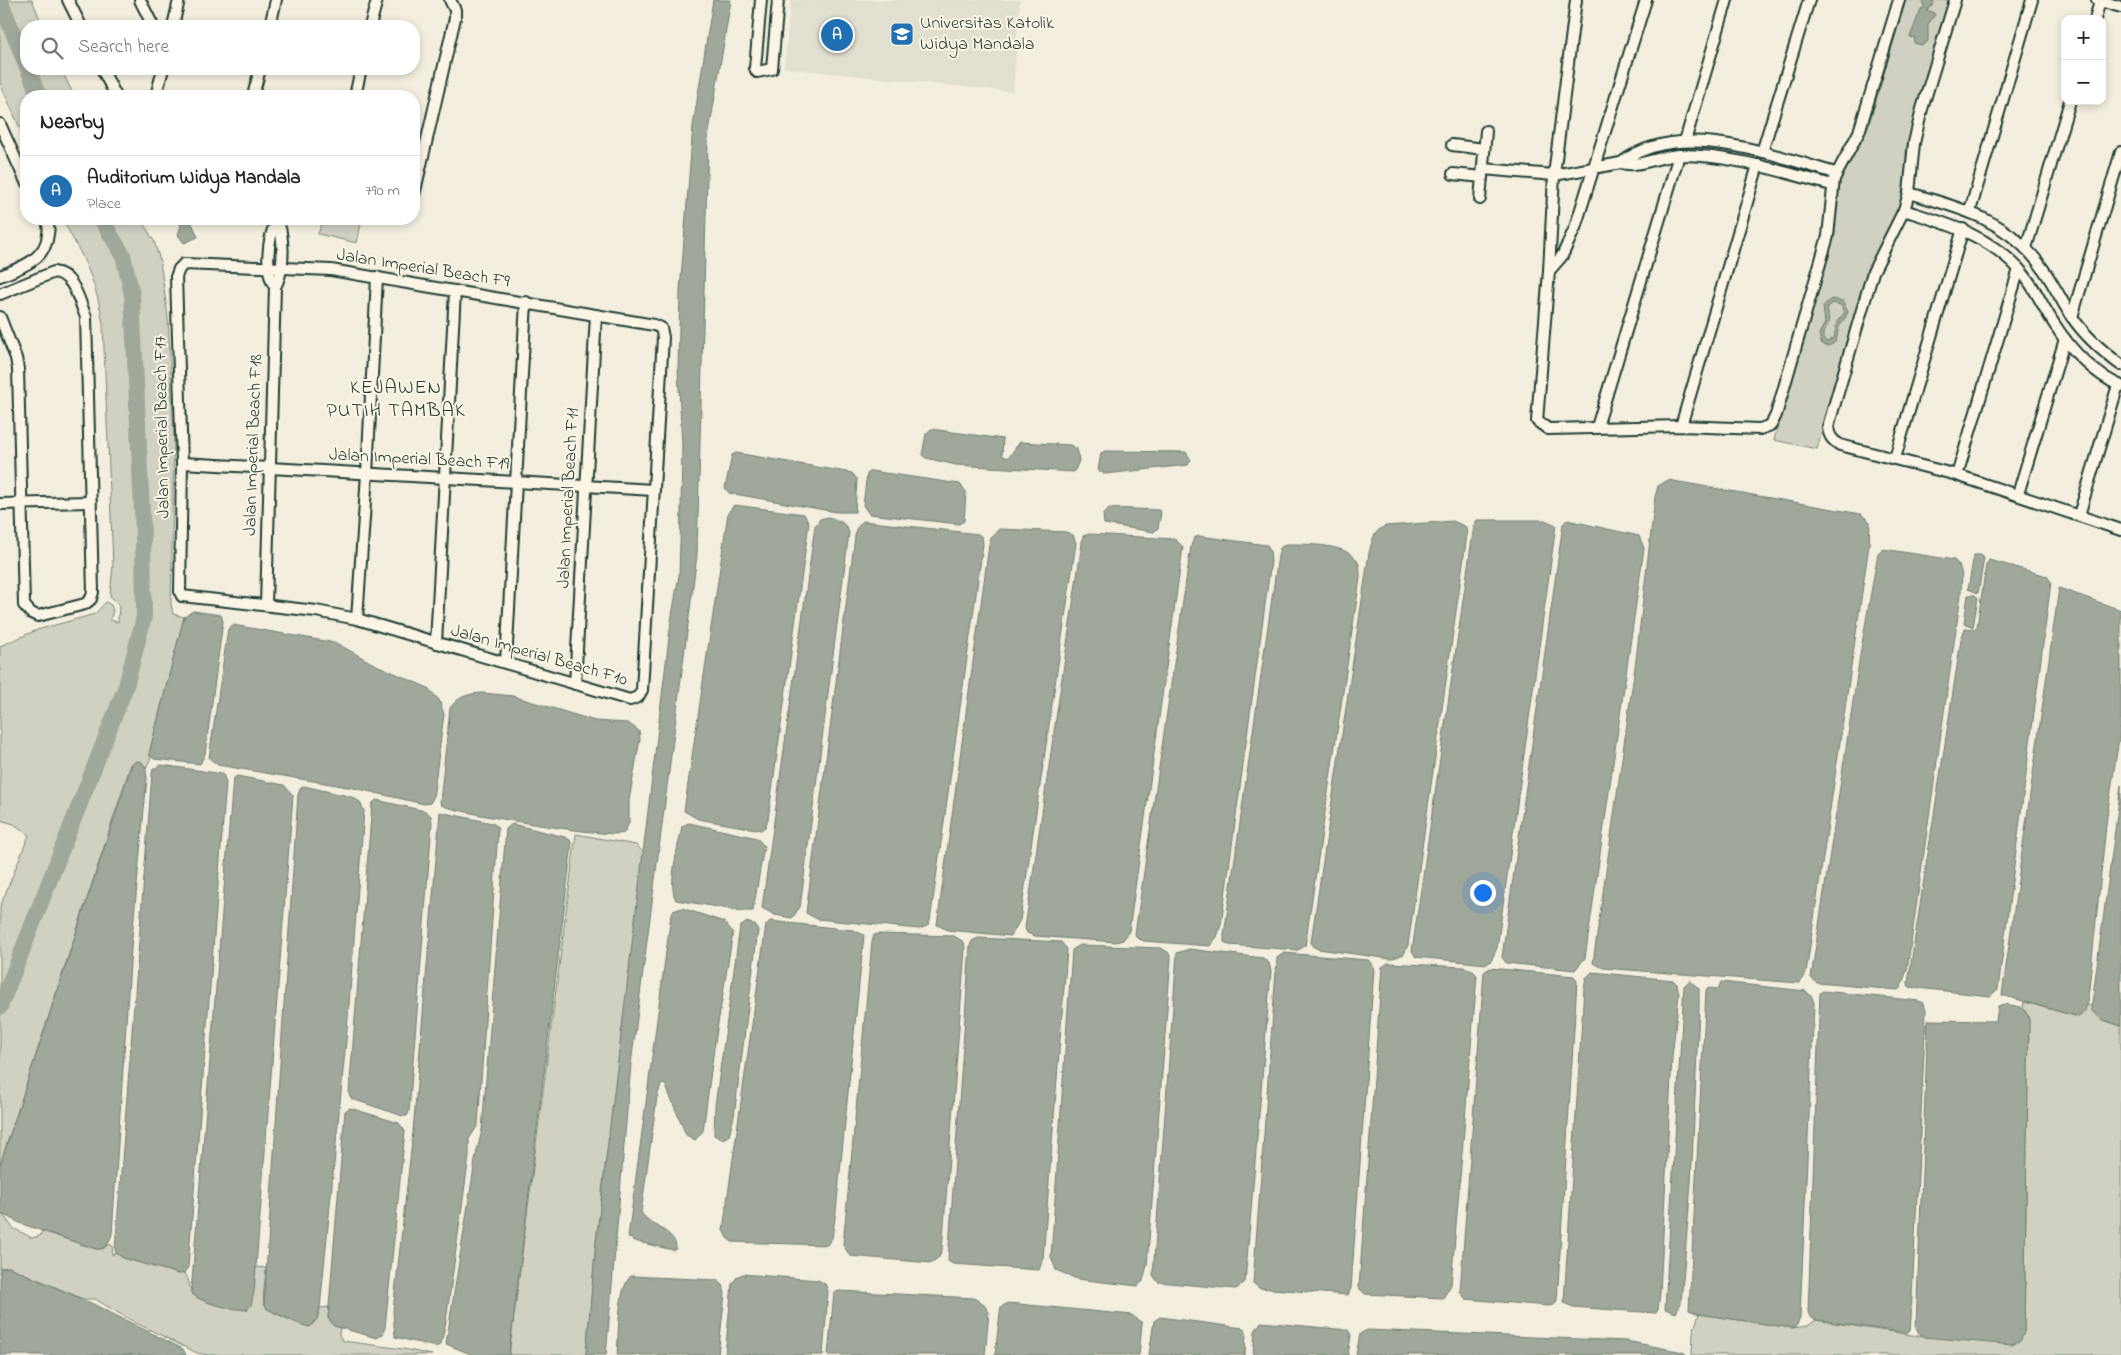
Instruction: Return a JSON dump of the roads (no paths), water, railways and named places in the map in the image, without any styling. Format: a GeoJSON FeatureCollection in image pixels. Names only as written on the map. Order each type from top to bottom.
{"type":"FeatureCollection","features":[{"type":"Feature","properties":{"kind":"street"},"geometry":{"type":"LineString","coordinates":[[68,0],[78,20]]}},
{"type":"Feature","properties":{"kind":"street"},"geometry":{"type":"LineString","coordinates":[[140,0],[150,20]]}},
{"type":"Feature","properties":{"kind":"street"},"geometry":{"type":"LineString","coordinates":[[174,20],[179,0]]}},
{"type":"Feature","properties":{"kind":"street"},"geometry":{"type":"LineString","coordinates":[[271,20],[276,0]]}},
{"type":"Feature","properties":{"kind":"street"},"geometry":{"type":"LineString","coordinates":[[372,20],[377,0]]}},
{"type":"Feature","properties":{"kind":"street"},"geometry":{"type":"LineString","coordinates":[[420,167],[455,18],[455,10],[450,0]]}},
{"type":"Feature","properties":{"kind":"street"},"geometry":{"type":"LineString","coordinates":[[761,0],[755,68],[757,72],[772,69],[778,0]]}},
{"type":"Feature","properties":{"kind":"street"},"geometry":{"type":"LineString","coordinates":[[1576,0],[1554,175],[1549,271],[1537,421],[1548,430],[1680,426],[1760,429],[1769,427],[1774,421],[1828,236],[1832,185],[1836,173],[1859,132],[1899,0]]}},
{"type":"Feature","properties":{"kind":"street"},"geometry":{"type":"LineString","coordinates":[[1549,271],[1558,262],[1571,240],[1646,0]]}},
{"type":"Feature","properties":{"kind":"street"},"geometry":{"type":"LineString","coordinates":[[1685,141],[1727,0]]}},
{"type":"Feature","properties":{"kind":"street"},"geometry":{"type":"LineString","coordinates":[[1762,152],[1809,0]]}},
{"type":"Feature","properties":{"kind":"street"},"geometry":{"type":"LineString","coordinates":[[1955,0],[1922,108],[1914,143],[1909,193],[1904,210],[1873,272],[1828,427],[1831,438],[1840,445],[1957,475],[2121,530]]}},
{"type":"Feature","properties":{"kind":"street"},"geometry":{"type":"LineString","coordinates":[[1970,211],[2032,0]]}},
{"type":"Feature","properties":{"kind":"street"},"geometry":{"type":"LineString","coordinates":[[2096,15],[2099,0],[2121,7]]}},
{"type":"Feature","properties":{"kind":"street"},"geometry":{"type":"LineString","coordinates":[[105,75],[113,90]]}},
{"type":"Feature","properties":{"kind":"street"},"geometry":{"type":"LineString","coordinates":[[158,90],[161,75]]}},
{"type":"Feature","properties":{"kind":"street"},"geometry":{"type":"LineString","coordinates":[[255,90],[258,75]]}},
{"type":"Feature","properties":{"kind":"street"},"geometry":{"type":"LineString","coordinates":[[356,90],[360,75]]}},
{"type":"Feature","properties":{"kind":"street"},"geometry":{"type":"LineString","coordinates":[[2026,248],[2069,105]]}},
{"type":"Feature","properties":{"kind":"street"},"geometry":{"type":"LineString","coordinates":[[0,124],[20,169]]}},
{"type":"Feature","properties":{"kind":"street"},"geometry":{"type":"LineString","coordinates":[[1480,199],[1486,131]]}},
{"type":"Feature","properties":{"kind":"street"},"geometry":{"type":"LineString","coordinates":[[1453,174],[1554,175],[1620,163],[1630,156],[1645,150],[1685,141],[1720,144],[1762,152],[1836,173]]}},
{"type":"Feature","properties":{"kind":"street"},"geometry":{"type":"LineString","coordinates":[[1452,145],[1484,149]]}},
{"type":"Feature","properties":{"kind":"street"},"geometry":{"type":"LineString","coordinates":[[2072,317],[2121,152]]}},
{"type":"Feature","properties":{"kind":"street"},"geometry":{"type":"LineString","coordinates":[[1620,163],[1631,166],[1650,160],[1679,155],[1716,158],[1758,165],[1832,185]]}},
{"type":"Feature","properties":{"kind":"street"},"geometry":{"type":"LineString","coordinates":[[1598,427],[1679,155]]}},
{"type":"Feature","properties":{"kind":"street"},"geometry":{"type":"LineString","coordinates":[[1680,426],[1758,165]]}},
{"type":"Feature","properties":{"kind":"street"},"geometry":{"type":"LineString","coordinates":[[1909,193],[1970,211],[2011,235],[2039,263],[2072,317],[2089,338],[2121,365]]}},
{"type":"Feature","properties":{"kind":"street"},"geometry":{"type":"LineString","coordinates":[[1904,210],[1963,229],[2001,251],[2019,269],[2065,339],[2077,353],[2095,370],[2120,386],[2079,515]]}},
{"type":"Feature","properties":{"kind":"street"},"geometry":{"type":"LineString","coordinates":[[0,276],[26,266],[38,257],[45,248],[48,236],[47,225]]}},
{"type":"Feature","properties":{"kind":"street"},"geometry":{"type":"LineString","coordinates":[[274,225],[272,232],[269,279],[275,287],[280,277],[281,268],[281,231],[278,225]]}},
{"type":"Feature","properties":{"kind":"street"},"geometry":{"type":"LineString","coordinates":[[1894,458],[1963,229]]}},
{"type":"Feature","properties":{"kind":"street","name":"Jalan Imperial Beach F9"},"geometry":{"type":"LineString","coordinates":[[184,264],[331,270],[654,325]]}},
{"type":"Feature","properties":{"kind":"street","name":"Jalan Imperial Beach F17"},"geometry":{"type":"LineString","coordinates":[[180,592],[182,463],[176,277],[179,268],[184,264]]}},
{"type":"Feature","properties":{"kind":"street"},"geometry":{"type":"LineString","coordinates":[[1957,475],[2019,269]]}},
{"type":"Feature","properties":{"kind":"street"},"geometry":{"type":"LineString","coordinates":[[0,294],[54,272],[63,272],[70,279],[86,317],[93,592],[91,599],[85,604],[38,616],[30,612],[24,605],[18,369],[16,358],[0,317]]}},
{"type":"Feature","properties":{"kind":"street"},"geometry":{"type":"LineString","coordinates":[[357,619],[368,474],[377,277]]}},
{"type":"Feature","properties":{"kind":"street","name":"Jalan Imperial Beach F18"},"geometry":{"type":"LineString","coordinates":[[266,605],[275,287]]}},
{"type":"Feature","properties":{"kind":"street"},"geometry":{"type":"LineString","coordinates":[[436,643],[454,291]]}},
{"type":"Feature","properties":{"kind":"street"},"geometry":{"type":"LineString","coordinates":[[506,663],[526,302]]}},
{"type":"Feature","properties":{"kind":"street","name":"Jalan Imperial Beach F11"},"geometry":{"type":"LineString","coordinates":[[575,684],[596,315]]}},
{"type":"Feature","properties":{"kind":"street","name":"Jalan Imperial Beach F10"},"geometry":{"type":"LineString","coordinates":[[180,592],[182,596],[189,598],[316,611],[357,619],[630,700],[635,699],[640,694],[663,337],[661,328],[654,325]]}},
{"type":"Feature","properties":{"kind":"street"},"geometry":{"type":"LineString","coordinates":[[2018,494],[2065,339]]}},
{"type":"Feature","properties":{"kind":"street","name":"Jalan Imperial Beach F19"},"geometry":{"type":"LineString","coordinates":[[182,463],[654,490]]}},
{"type":"Feature","properties":{"kind":"street"},"geometry":{"type":"LineString","coordinates":[[0,504],[90,502]]}},
{"type":"Feature","properties":{"kind":"waterway"},"geometry":{"type":"LineString","coordinates":[[0,0],[20,50]]}},
{"type":"Feature","properties":{"kind":"waterway"},"geometry":{"type":"LineString","coordinates":[[30,75],[37,90]]}},
{"type":"Feature","properties":{"kind":"waterway"},"geometry":{"type":"LineString","coordinates":[[0,1007],[126,686],[144,617],[143,535],[132,295],[123,255],[105,225]]}},
{"type":"Feature","properties":{"kind":"place","name":"Universitas Katolik Widya Mandala"},"geometry":{"type":"Point","coordinates":[902,34]}},
{"type":"Feature","properties":{"kind":"place","name":"Auditorium Widya Mandala"},"geometry":{"type":"Point","coordinates":[837,35]}},
{"type":"Feature","properties":{"kind":"district","name":"KEJAWEN PUTIH TAMBAK"},"geometry":{"type":"Point","coordinates":[396,400]}}]}
